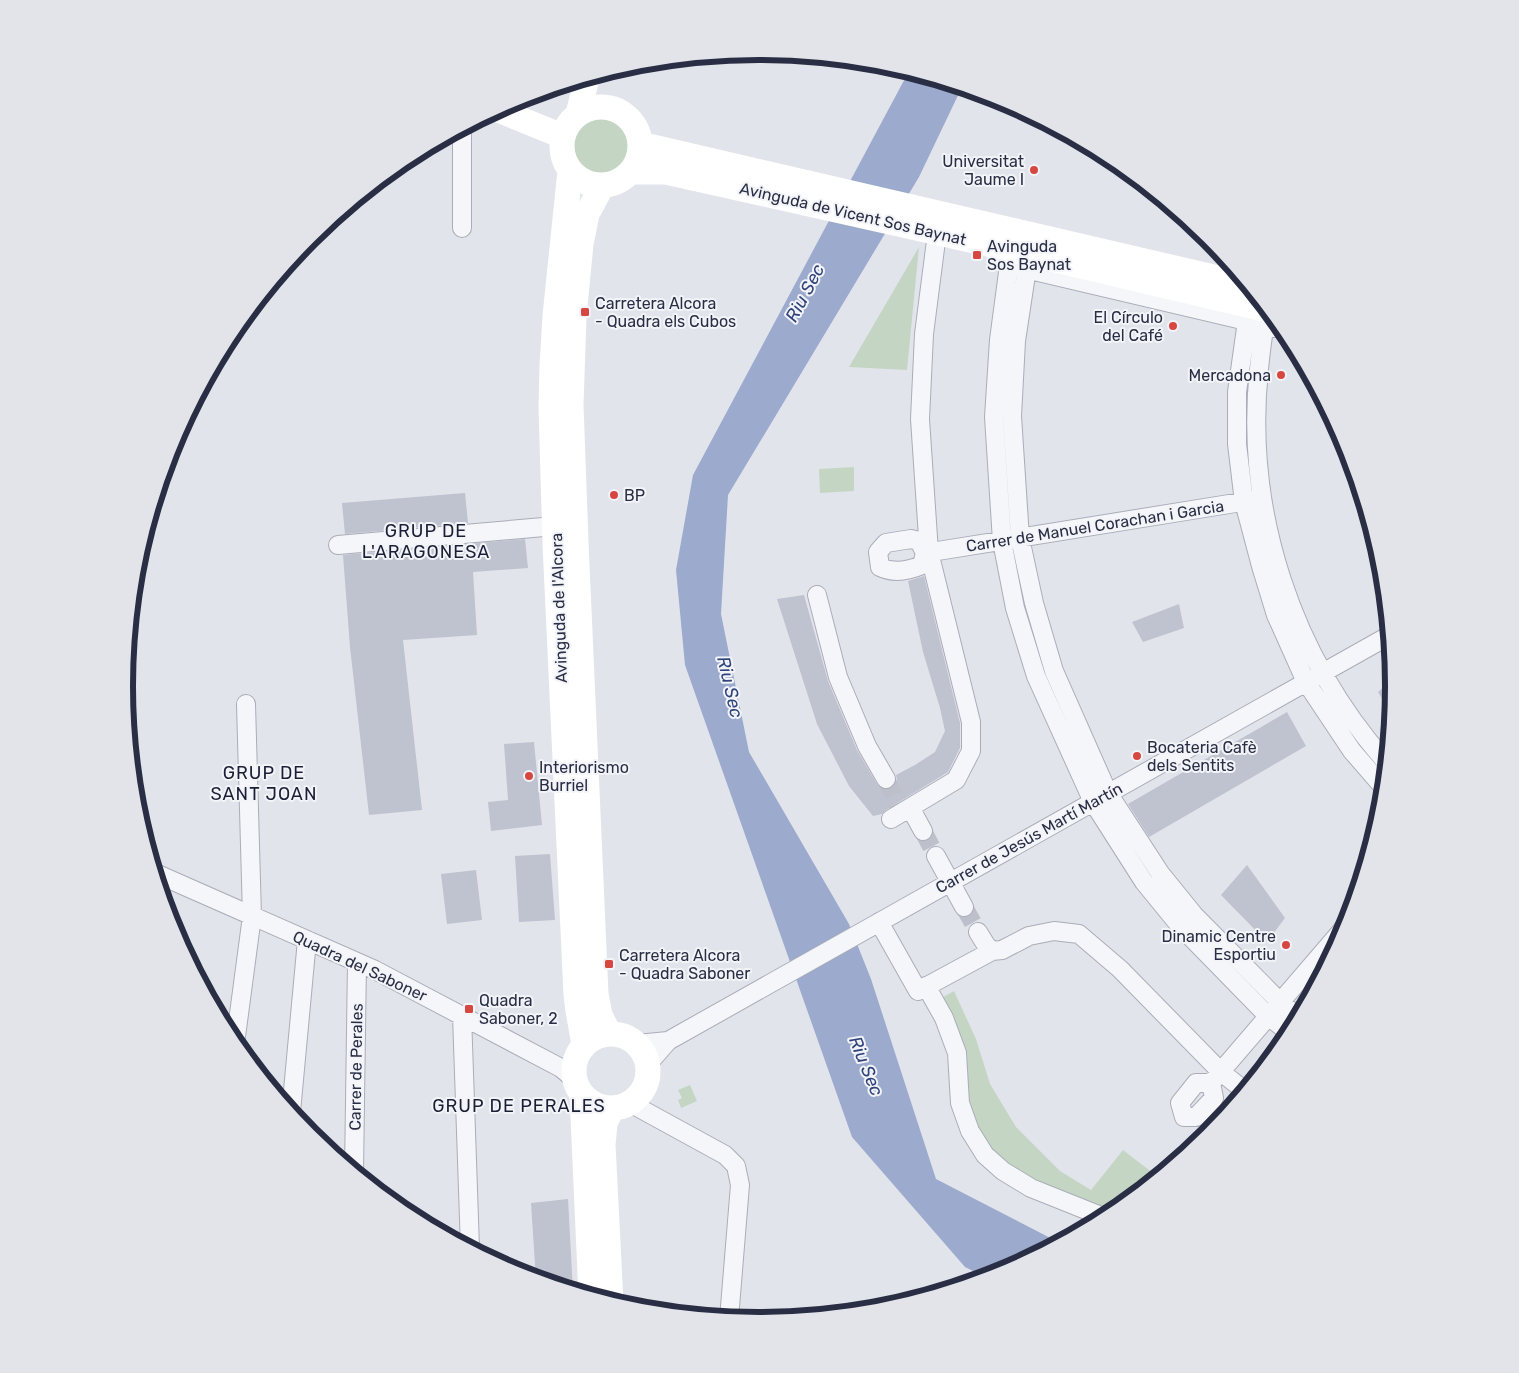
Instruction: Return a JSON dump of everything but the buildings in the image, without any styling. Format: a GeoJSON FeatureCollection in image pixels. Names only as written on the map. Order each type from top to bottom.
{"type":"FeatureCollection","features":[{"type":"Feature","properties":{"kind":"main road"},"geometry":{"type":"LineString","coordinates":[[596,81],[604,107]]}},
{"type":"Feature","properties":{"kind":"main road"},"geometry":{"type":"LineString","coordinates":[[578,114],[590,108],[604,107],[622,113],[634,126],[640,144],[638,159],[631,172],[618,182],[602,186],[584,182],[570,172],[562,155],[562,136],[578,114],[586,84]]}},
{"type":"Feature","properties":{"kind":"main road"},"geometry":{"type":"LineString","coordinates":[[507,114],[562,136]]}},
{"type":"Feature","properties":{"kind":"main road","name":"Avinguda de Vicent Sos Baynat"},"geometry":{"type":"LineString","coordinates":[[640,144],[815,195],[902,215],[1258,307]]}},
{"type":"Feature","properties":{"kind":"main road","name":"Avinguda de l'Alcora"},"geometry":{"type":"LineString","coordinates":[[570,172],[556,306],[551,408],[578,1011],[575,1069],[591,1290]]}},
{"type":"Feature","properties":{"kind":"main road","name":"Avinguda de Vicent Sos Baynat"},"geometry":{"type":"LineString","coordinates":[[631,172],[666,172],[815,195]]}},
{"type":"Feature","properties":{"kind":"main road","name":"Avinguda de l'Alcora"},"geometry":{"type":"LineString","coordinates":[[602,186],[587,214],[582,244],[574,316],[571,405],[596,994],[600,1015],[609,1033]]}},
{"type":"Feature","properties":{"kind":"main road","name":"Avinguda de Vicent Sos Baynat"},"geometry":{"type":"LineString","coordinates":[[902,215],[936,233],[979,242],[1019,260],[1258,307]]}},
{"type":"Feature","properties":{"kind":"main road"},"geometry":{"type":"LineString","coordinates":[[611,1295],[603,1145],[605,1123],[621,1106],[641,1093],[647,1079],[642,1054],[624,1036],[609,1033],[596,1036],[575,1069],[595,1105],[621,1106]]}},
{"type":"Feature","properties":{"kind":"street"},"geometry":{"type":"LineString","coordinates":[[462,136],[462,228]]}},
{"type":"Feature","properties":{"kind":"street"},"geometry":{"type":"LineString","coordinates":[[923,831],[901,812],[956,780],[972,751],[971,722],[927,553],[920,419],[924,334],[936,233]]}},
{"type":"Feature","properties":{"kind":"street"},"geometry":{"type":"LineString","coordinates":[[1019,260],[1012,416],[1020,538],[1034,603],[1054,671],[1100,798],[1194,915],[1294,1013]]}},
{"type":"Feature","properties":{"kind":"street"},"geometry":{"type":"LineString","coordinates":[[1019,260],[999,340],[994,417],[1002,541],[1015,608],[1036,676],[1144,882],[1180,926],[1268,1016],[1284,1029]]}},
{"type":"Feature","properties":{"kind":"street"},"geometry":{"type":"LineString","coordinates":[[1258,307],[1256,441],[1262,499],[1275,560],[1292,609],[1322,673],[1367,741],[1382,758]]}},
{"type":"Feature","properties":{"kind":"street"},"geometry":{"type":"LineString","coordinates":[[1258,307],[1237,392],[1237,444],[1244,502],[1260,566],[1276,615],[1306,682],[1352,752],[1379,782]]}},
{"type":"Feature","properties":{"kind":"street","name":"Carrer de Manuel Corachan i Garcia"},"geometry":{"type":"LineString","coordinates":[[927,553],[1262,499]]}},
{"type":"Feature","properties":{"kind":"street"},"geometry":{"type":"LineString","coordinates":[[338,545],[555,526]]}},
{"type":"Feature","properties":{"kind":"street"},"geometry":{"type":"LineString","coordinates":[[817,595],[838,676],[867,746],[886,779]]}},
{"type":"Feature","properties":{"kind":"street","name":"Carrer de Jesús Martí Martín"},"geometry":{"type":"LineString","coordinates":[[642,1054],[1384,638]]}},
{"type":"Feature","properties":{"kind":"street"},"geometry":{"type":"LineString","coordinates":[[237,1031],[252,916],[246,704]]}},
{"type":"Feature","properties":{"kind":"street"},"geometry":{"type":"LineString","coordinates":[[936,856],[964,907]]}},
{"type":"Feature","properties":{"kind":"street","name":"Quadra del Saboner"},"geometry":{"type":"LineString","coordinates":[[162,876],[375,970],[462,1015],[575,1069]]}},
{"type":"Feature","properties":{"kind":"street"},"geometry":{"type":"LineString","coordinates":[[879,922],[922,989],[944,1018],[957,1054],[960,1103],[970,1131],[985,1155],[1003,1171],[1031,1188],[1097,1214]]}},
{"type":"Feature","properties":{"kind":"street"},"geometry":{"type":"LineString","coordinates":[[922,989],[992,951],[1002,950],[1029,936],[1054,931],[1079,934],[1120,969],[1216,1077],[1240,1089]]}},
{"type":"Feature","properties":{"kind":"street"},"geometry":{"type":"LineString","coordinates":[[978,932],[992,951]]}},
{"type":"Feature","properties":{"kind":"street"},"geometry":{"type":"LineString","coordinates":[[292,1104],[307,940]]}},
{"type":"Feature","properties":{"kind":"street"},"geometry":{"type":"LineString","coordinates":[[1216,1077],[1330,944]]}},
{"type":"Feature","properties":{"kind":"street","name":"Carrer de Perales"},"geometry":{"type":"LineString","coordinates":[[354,1165],[357,962]]}},
{"type":"Feature","properties":{"kind":"street"},"geometry":{"type":"LineString","coordinates":[[462,1015],[470,1242]]}},
{"type":"Feature","properties":{"kind":"street"},"geometry":{"type":"LineString","coordinates":[[621,1106],[725,1155],[736,1166],[740,1185],[730,1312]]}},
{"type":"Feature","properties":{"kind":"green space"},"geometry":{"type":"Polygon","coordinates":[[[601,117],[617,122],[622,126],[626,131],[631,147],[626,163],[622,168],[617,172],[601,177],[585,172],[580,168],[576,163],[571,147],[576,131],[580,126],[585,122],[601,117]]]}},
{"type":"Feature","properties":{"kind":"green space"},"geometry":{"type":"Polygon","coordinates":[[[919,247],[907,370],[849,367],[919,247]]]}},
{"type":"Feature","properties":{"kind":"green space"},"geometry":{"type":"Polygon","coordinates":[[[854,467],[854,491],[820,493],[819,469],[854,467]]]}},
{"type":"Feature","properties":{"kind":"green space"},"geometry":{"type":"Polygon","coordinates":[[[954,991],[976,1039],[990,1084],[1016,1127],[1060,1171],[1091,1190],[1123,1150],[1154,1174],[1102,1211],[980,1159],[949,1057],[937,1021],[929,1005],[954,991]]]}},
{"type":"Feature","properties":{"kind":"green space"},"geometry":{"type":"Polygon","coordinates":[[[690,1085],[697,1101],[681,1108],[678,1100],[682,1098],[678,1090],[690,1085]]]}},
{"type":"Feature","properties":{"kind":"water","name":"Riu Sec"},"geometry":{"type":"Polygon","coordinates":[[[906,77],[959,92],[919,177],[728,495],[721,614],[749,752],[849,924],[871,979],[936,1179],[1053,1239],[978,1273],[965,1267],[852,1137],[685,665],[676,570],[693,475],[906,77]]]}},
{"type":"Feature","properties":{"kind":"tunnel"},"geometry":{"type":"LineString","coordinates":[[886,779],[899,806]]}},
{"type":"Feature","properties":{"kind":"tunnel"},"geometry":{"type":"LineString","coordinates":[[923,831],[936,856]]}},
{"type":"Feature","properties":{"kind":"tunnel"},"geometry":{"type":"LineString","coordinates":[[964,907],[978,932]]}},
{"type":"Feature","properties":{"kind":"place","name":"Universitat Jaume I"},"geometry":{"type":"Point","coordinates":[1034,170]}},
{"type":"Feature","properties":{"kind":"place","name":"Avinguda Sos Baynat"},"geometry":{"type":"Point","coordinates":[977,255]}},
{"type":"Feature","properties":{"kind":"place","name":"Carretera Alcora - Quadra els Cubos"},"geometry":{"type":"Point","coordinates":[585,312]}},
{"type":"Feature","properties":{"kind":"place","name":"El Círculo del Café"},"geometry":{"type":"Point","coordinates":[1173,326]}},
{"type":"Feature","properties":{"kind":"place","name":"Mercadona"},"geometry":{"type":"Point","coordinates":[1281,375]}},
{"type":"Feature","properties":{"kind":"place","name":"BP"},"geometry":{"type":"Point","coordinates":[614,495]}},
{"type":"Feature","properties":{"kind":"place","name":"Bocateria Cafè dels Sentits"},"geometry":{"type":"Point","coordinates":[1137,756]}},
{"type":"Feature","properties":{"kind":"place","name":"Interiorismo Burriel"},"geometry":{"type":"Point","coordinates":[529,776]}},
{"type":"Feature","properties":{"kind":"place","name":"Dinamic Centre Esportiu"},"geometry":{"type":"Point","coordinates":[1286,945]}},
{"type":"Feature","properties":{"kind":"place","name":"Carretera Alcora - Quadra Saboner"},"geometry":{"type":"Point","coordinates":[609,964]}},
{"type":"Feature","properties":{"kind":"place","name":"Quadra Saboner, 2"},"geometry":{"type":"Point","coordinates":[469,1009]}},
{"type":"Feature","properties":{"kind":"district","name":"GRUP DE L'ARAGONESA"},"geometry":{"type":"Point","coordinates":[426,541]}},
{"type":"Feature","properties":{"kind":"district","name":"GRUP DE SANT JOAN"},"geometry":{"type":"Point","coordinates":[264,783]}},
{"type":"Feature","properties":{"kind":"district","name":"GRUP DE PERALES"},"geometry":{"type":"Point","coordinates":[519,1106]}}]}
